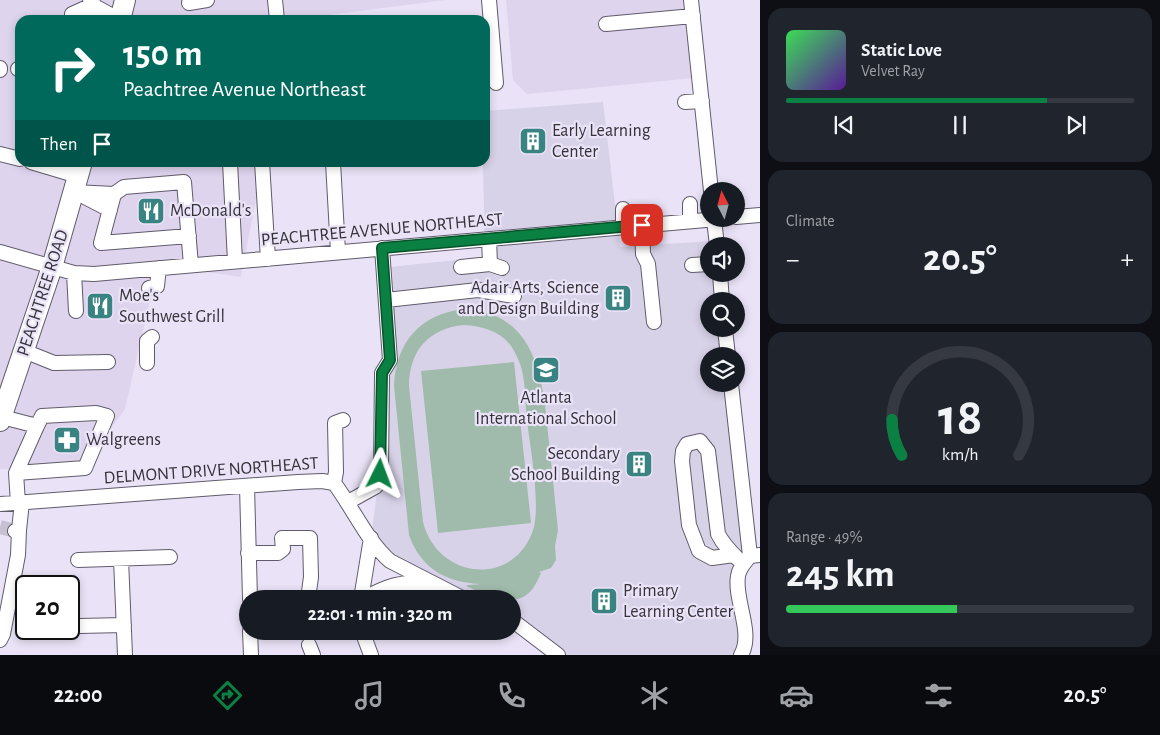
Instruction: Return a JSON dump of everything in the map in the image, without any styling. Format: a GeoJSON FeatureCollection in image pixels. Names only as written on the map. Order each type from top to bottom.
{"type":"FeatureCollection","features":[{"type":"Feature","properties":{"kind":"highway"},"geometry":{"type":"LineString","coordinates":[[121,15],[125,0]]}},
{"type":"Feature","properties":{"kind":"highway","name":"PEACHTREE ROAD"},"geometry":{"type":"LineString","coordinates":[[1,419],[52,267],[78,177]]}},
{"type":"Feature","properties":{"kind":"street"},"geometry":{"type":"LineString","coordinates":[[189,3],[207,0]]}},
{"type":"Feature","properties":{"kind":"street"},"geometry":{"type":"LineString","coordinates":[[275,0],[276,15]]}},
{"type":"Feature","properties":{"kind":"street"},"geometry":{"type":"LineString","coordinates":[[489,0],[496,83]]}},
{"type":"Feature","properties":{"kind":"street"},"geometry":{"type":"LineString","coordinates":[[692,0],[693,66],[702,101],[710,182]]}},
{"type":"Feature","properties":{"kind":"street"},"geometry":{"type":"LineString","coordinates":[[93,9],[108,15]]}},
{"type":"Feature","properties":{"kind":"street"},"geometry":{"type":"LineString","coordinates":[[606,24],[693,16]]}},
{"type":"Feature","properties":{"kind":"street"},"geometry":{"type":"LineString","coordinates":[[685,102],[702,101]]}},
{"type":"Feature","properties":{"kind":"street"},"geometry":{"type":"LineString","coordinates":[[0,154],[15,158]]}},
{"type":"Feature","properties":{"kind":"street"},"geometry":{"type":"LineString","coordinates":[[47,167],[78,177],[114,194]]}},
{"type":"Feature","properties":{"kind":"street"},"geometry":{"type":"LineString","coordinates":[[230,167],[235,262]]}},
{"type":"Feature","properties":{"kind":"street"},"geometry":{"type":"LineString","coordinates":[[262,167],[268,259]]}},
{"type":"Feature","properties":{"kind":"street"},"geometry":{"type":"LineString","coordinates":[[333,167],[338,252]]}},
{"type":"Feature","properties":{"kind":"street"},"geometry":{"type":"LineString","coordinates":[[78,177],[110,210]]}},
{"type":"Feature","properties":{"kind":"street"},"geometry":{"type":"LineString","coordinates":[[190,236],[101,243],[114,194],[124,187],[184,182],[190,236],[191,265]]}},
{"type":"Feature","properties":{"kind":"street"},"geometry":{"type":"LineString","coordinates":[[690,204],[690,221]]}},
{"type":"Feature","properties":{"kind":"street"},"geometry":{"type":"LineString","coordinates":[[623,209],[623,227]]}},
{"type":"Feature","properties":{"kind":"street"},"geometry":{"type":"LineString","coordinates":[[745,216],[760,215]]}},
{"type":"Feature","properties":{"kind":"street","name":"PEACHTREE AVENUE NORTHEAST"},"geometry":{"type":"LineString","coordinates":[[0,252],[74,273],[94,274],[700,220]]}},
{"type":"Feature","properties":{"kind":"street"},"geometry":{"type":"LineString","coordinates":[[642,225],[643,254],[648,264],[654,322]]}},
{"type":"Feature","properties":{"kind":"street"},"geometry":{"type":"LineString","coordinates":[[462,267],[496,266],[489,239]]}},
{"type":"Feature","properties":{"kind":"street"},"geometry":{"type":"LineString","coordinates":[[348,502],[375,487],[378,484],[380,474],[382,373],[390,360],[382,248]]}},
{"type":"Feature","properties":{"kind":"street"},"geometry":{"type":"LineString","coordinates":[[692,265],[700,265]]}},
{"type":"Feature","properties":{"kind":"street"},"geometry":{"type":"LineString","coordinates":[[149,288],[157,286],[159,268]]}},
{"type":"Feature","properties":{"kind":"street"},"geometry":{"type":"LineString","coordinates":[[74,273],[76,311]]}},
{"type":"Feature","properties":{"kind":"street"},"geometry":{"type":"LineString","coordinates":[[386,300],[478,290],[514,296]]}},
{"type":"Feature","properties":{"kind":"street"},"geometry":{"type":"LineString","coordinates":[[148,363],[147,341],[152,337]]}},
{"type":"Feature","properties":{"kind":"street"},"geometry":{"type":"LineString","coordinates":[[24,351],[54,363],[108,362]]}},
{"type":"Feature","properties":{"kind":"street"},"geometry":{"type":"LineString","coordinates":[[732,392],[747,558],[738,575],[746,640],[741,655]]}},
{"type":"Feature","properties":{"kind":"street"},"geometry":{"type":"LineString","coordinates":[[0,640],[3,634],[18,555],[17,530],[20,502],[16,473],[37,426],[42,416],[96,413],[107,416],[85,468],[16,473]]}},
{"type":"Feature","properties":{"kind":"street"},"geometry":{"type":"LineString","coordinates":[[1,419],[37,426]]}},
{"type":"Feature","properties":{"kind":"street"},"geometry":{"type":"LineString","coordinates":[[334,483],[336,472],[335,423],[343,420]]}},
{"type":"Feature","properties":{"kind":"street"},"geometry":{"type":"LineString","coordinates":[[700,441],[708,451],[718,534],[724,545],[747,558],[712,558],[699,551],[689,525],[682,461],[682,451],[687,444],[700,441]]}},
{"type":"Feature","properties":{"kind":"street","name":"DELMONT DRIVE NORTHEAST"},"geometry":{"type":"LineString","coordinates":[[0,504],[322,481],[334,483],[382,554],[390,561],[447,590]]}},
{"type":"Feature","properties":{"kind":"street"},"geometry":{"type":"LineString","coordinates":[[246,486],[250,590]]}},
{"type":"Feature","properties":{"kind":"street"},"geometry":{"type":"LineString","coordinates":[[248,553],[278,553],[283,549],[282,538],[310,538],[311,577],[309,590]]}},
{"type":"Feature","properties":{"kind":"street"},"geometry":{"type":"LineString","coordinates":[[363,590],[371,538]]}},
{"type":"Feature","properties":{"kind":"street"},"geometry":{"type":"LineString","coordinates":[[78,560],[170,557]]}},
{"type":"Feature","properties":{"kind":"street"},"geometry":{"type":"LineString","coordinates":[[121,559],[125,655]]}},
{"type":"Feature","properties":{"kind":"street","name":"DELMONT DRIVE NORTHEAST"},"geometry":{"type":"LineString","coordinates":[[380,590],[400,583],[417,582],[439,586]]}},
{"type":"Feature","properties":{"kind":"street"},"geometry":{"type":"LineString","coordinates":[[80,626],[124,624]]}},
{"type":"Feature","properties":{"kind":"street"},"geometry":{"type":"LineString","coordinates":[[521,627],[558,655]]}},
{"type":"Feature","properties":{"kind":"street"},"geometry":{"type":"LineString","coordinates":[[250,640],[251,655]]}},
{"type":"Feature","properties":{"kind":"street"},"geometry":{"type":"LineString","coordinates":[[365,640],[371,655]]}},
{"type":"Feature","properties":{"kind":"shaded area"},"geometry":{"type":"Polygon","coordinates":[[[0,0],[445,0],[329,15],[15,15],[15,167],[262,167],[241,277],[158,265],[125,409],[83,468],[0,469],[0,0]]]}},
{"type":"Feature","properties":{"kind":"shaded area"},"geometry":{"type":"Polygon","coordinates":[[[506,0],[687,0],[695,78],[527,94],[513,80],[506,0]]]}},
{"type":"Feature","properties":{"kind":"shaded area","name":"Atlanta International School"},"geometry":{"type":"Polygon","coordinates":[[[603,102],[620,247],[700,242],[700,282],[717,282],[719,292],[700,292],[700,337],[726,337],[727,347],[700,347],[700,392],[732,392],[750,556],[743,564],[741,655],[558,655],[521,626],[521,590],[446,590],[390,561],[371,538],[378,484],[382,473],[384,328],[380,268],[485,257],[483,167],[490,167],[490,111],[603,102]]]}},
{"type":"Feature","properties":{"kind":"green space"},"geometry":{"type":"Polygon","coordinates":[[[464,309],[489,313],[508,323],[522,337],[532,355],[539,375],[547,420],[558,530],[555,546],[556,560],[551,568],[539,572],[541,573],[534,587],[521,598],[521,590],[475,590],[466,586],[482,584],[458,581],[437,572],[421,557],[409,535],[394,386],[396,370],[405,344],[423,324],[435,317],[464,309]],[[464,325],[452,327],[431,336],[417,352],[410,373],[409,386],[423,522],[431,541],[443,555],[458,565],[474,569],[492,568],[508,562],[522,551],[532,533],[536,509],[524,380],[521,367],[507,341],[496,333],[484,328],[464,325]]]}},
{"type":"Feature","properties":{"kind":"green space"},"geometry":{"type":"Polygon","coordinates":[[[514,362],[531,523],[438,533],[421,371],[514,362]]]}},
{"type":"Feature","properties":{"kind":"tunnel"},"geometry":{"type":"LineString","coordinates":[[0,527],[15,531]]}},
{"type":"Feature","properties":{"kind":"place","name":"Early Learning Center"},"geometry":{"type":"Point","coordinates":[533,141]}},
{"type":"Feature","properties":{"kind":"place","name":"McDonald's"},"geometry":{"type":"Point","coordinates":[151,211]}},
{"type":"Feature","properties":{"kind":"place","name":"Adair Arts, Science and Design Building"},"geometry":{"type":"Point","coordinates":[618,298]}},
{"type":"Feature","properties":{"kind":"place","name":"Moe's Southwest Grill"},"geometry":{"type":"Point","coordinates":[100,306]}},
{"type":"Feature","properties":{"kind":"place","name":"Atlanta International School"},"geometry":{"type":"Point","coordinates":[546,370]}},
{"type":"Feature","properties":{"kind":"place","name":"Walgreens"},"geometry":{"type":"Point","coordinates":[67,440]}},
{"type":"Feature","properties":{"kind":"place","name":"Secondary School Building"},"geometry":{"type":"Point","coordinates":[639,464]}},
{"type":"Feature","properties":{"kind":"place","name":"Primary Learning Center"},"geometry":{"type":"Point","coordinates":[604,601]}},
{"type":"Feature","properties":{"kind":"route"},"geometry":{"type":"LineString","coordinates":[[380,474],[382,373],[390,360],[382,248],[642,225]]}}]}
